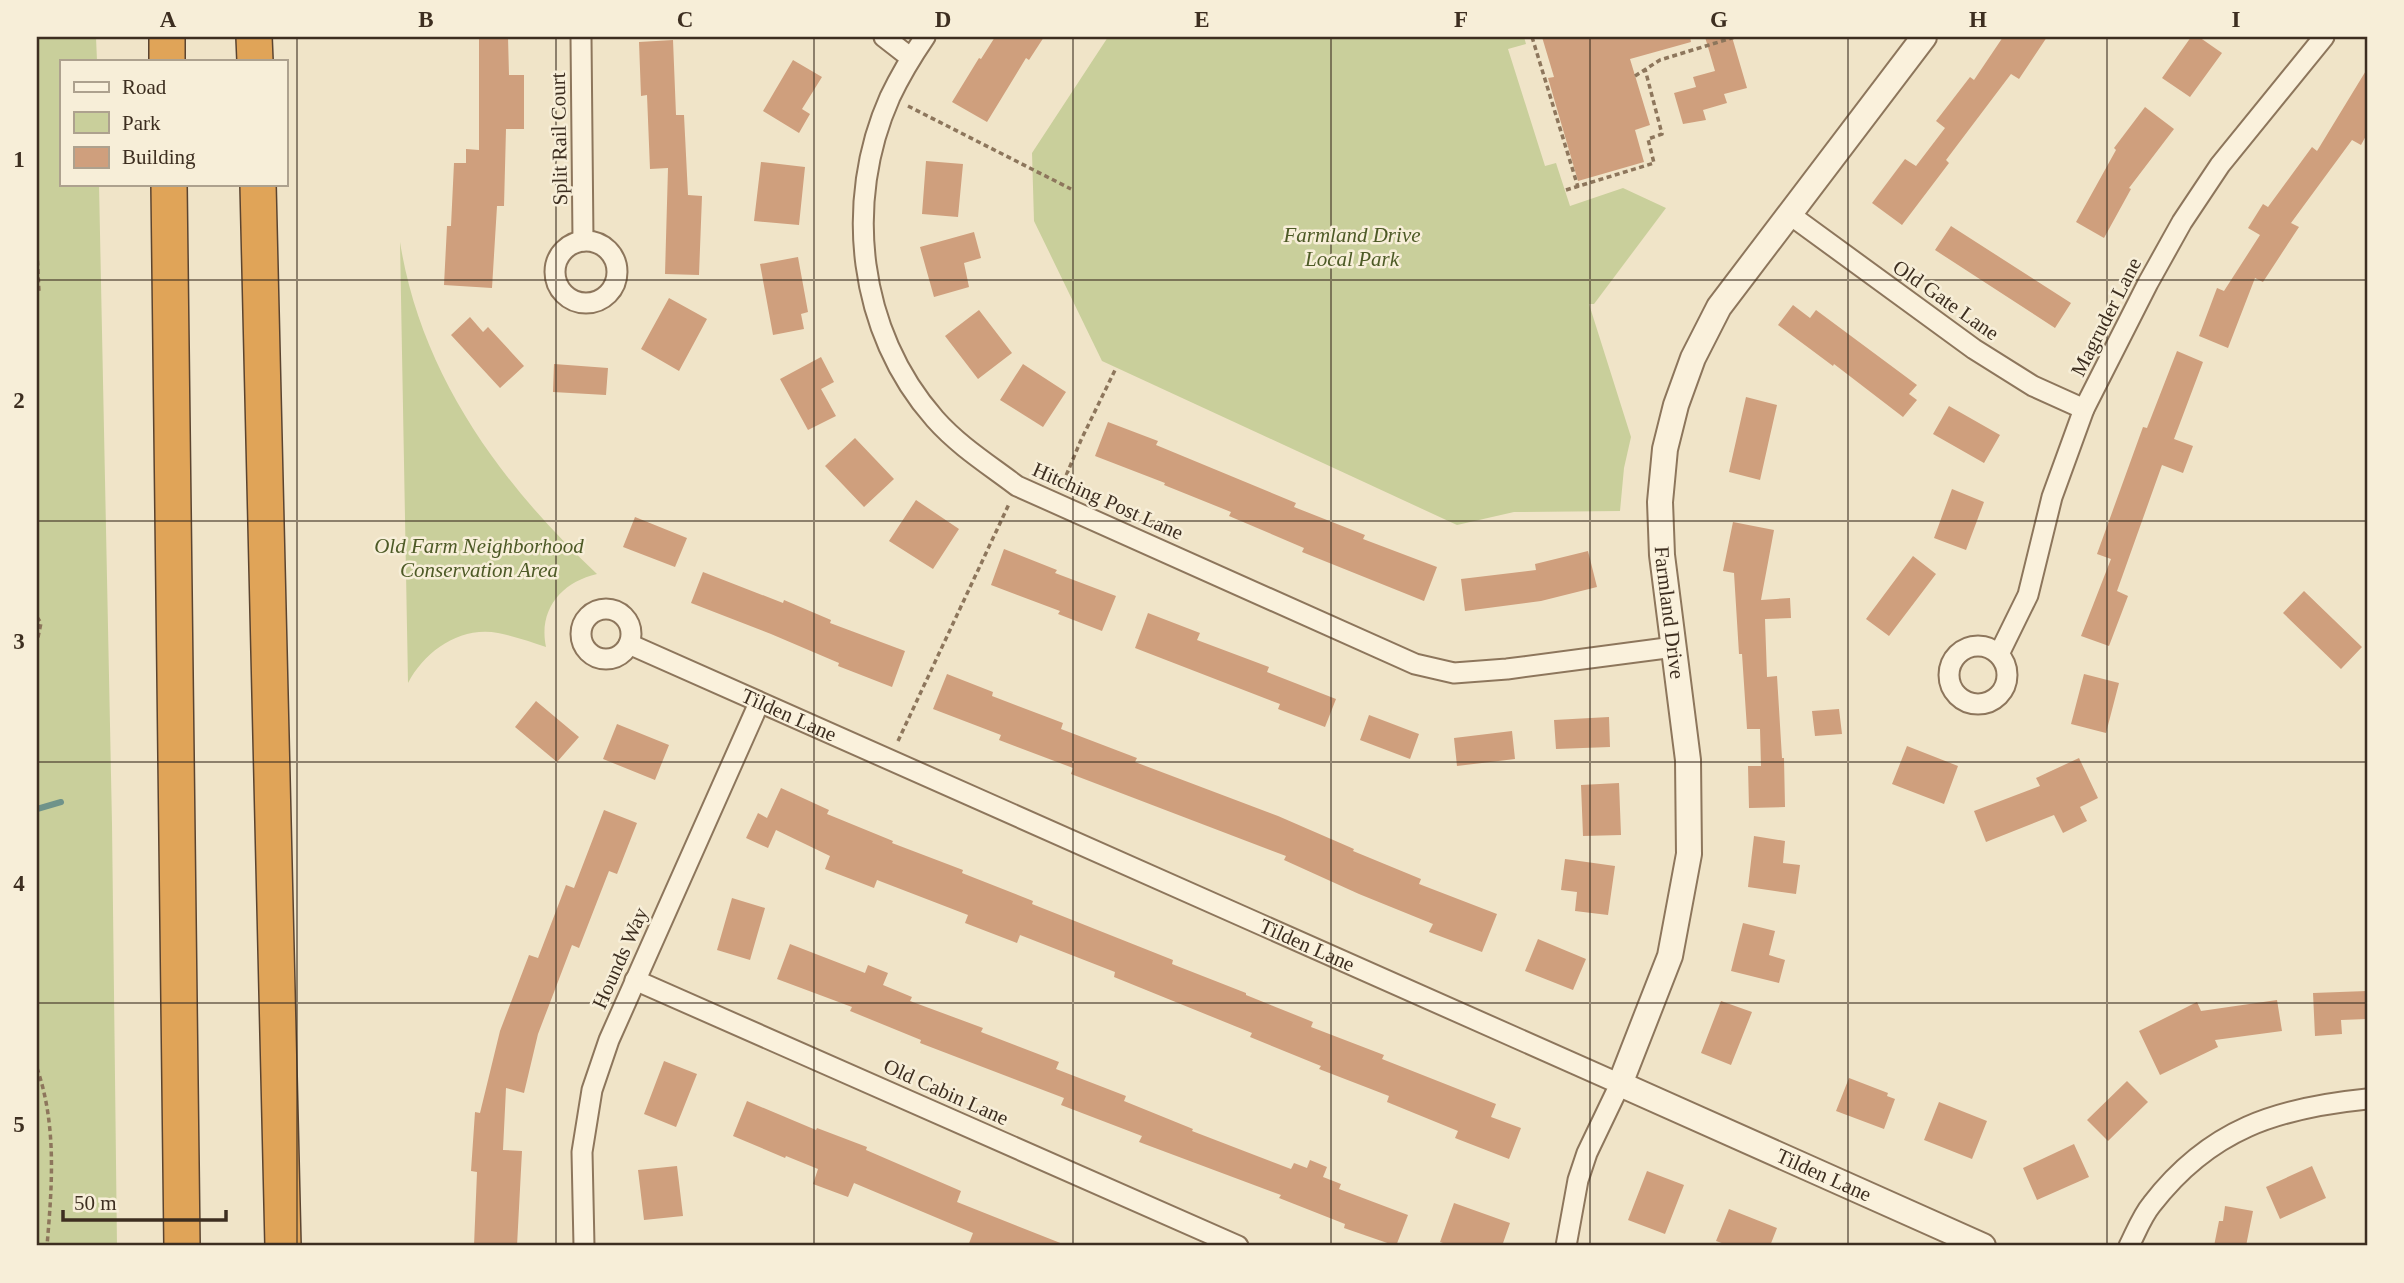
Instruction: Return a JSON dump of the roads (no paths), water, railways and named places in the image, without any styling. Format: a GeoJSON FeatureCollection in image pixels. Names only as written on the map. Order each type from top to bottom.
{"type":"FeatureCollection","features":[{"type":"Feature","properties":{"kind":"highway"},"geometry":{"type":"LineString","coordinates":[[167,37],[167,60]]}},
{"type":"Feature","properties":{"kind":"highway"},"geometry":{"type":"LineString","coordinates":[[254,37],[255,60]]}},
{"type":"Feature","properties":{"kind":"highway"},"geometry":{"type":"LineString","coordinates":[[169,186],[182,1246]]}},
{"type":"Feature","properties":{"kind":"highway"},"geometry":{"type":"LineString","coordinates":[[258,186],[283,1246]]}},
{"type":"Feature","properties":{"kind":"street","name":"Split Rail Court"},"geometry":{"type":"LineString","coordinates":[[581,37],[583,241]]}},
{"type":"Feature","properties":{"kind":"street"},"geometry":{"type":"LineString","coordinates":[[884,37],[911,58]]}},
{"type":"Feature","properties":{"kind":"street","name":"Hitching Post Lane"},"geometry":{"type":"LineString","coordinates":[[925,37],[890,97],[869,165],[863,192],[866,273],[871,299],[895,360],[934,418],[976,458],[1017,486],[1402,659],[1432,669],[1454,673],[1507,669],[1674,647]]}},
{"type":"Feature","properties":{"kind":"street","name":"Farmland Drive"},"geometry":{"type":"LineString","coordinates":[[1566,1246],[1571,1208],[1584,1162],[1620,1084],[1670,956],[1689,854],[1688,760],[1662,555],[1660,502],[1668,438],[1693,358],[1719,307],[1924,37]]}},
{"type":"Feature","properties":{"kind":"street","name":"Magruder Lane"},"geometry":{"type":"LineString","coordinates":[[1998,654],[2028,595],[2052,497],[2084,409],[2148,283],[2182,222],[2220,165],[2324,37]]}},
{"type":"Feature","properties":{"kind":"street","name":"Old Gate Lane"},"geometry":{"type":"LineString","coordinates":[[1789,214],[1973,349],[2033,386],[2084,409]]}},
{"type":"Feature","properties":{"kind":"street","name":"Tilden Lane"},"geometry":{"type":"LineString","coordinates":[[629,645],[1983,1246]]}},
{"type":"Feature","properties":{"kind":"street","name":"Hounds Way"},"geometry":{"type":"LineString","coordinates":[[584,1246],[582,1152],[592,1090],[609,1040],[635,979],[758,703]]}},
{"type":"Feature","properties":{"kind":"street","name":"Old Cabin Lane"},"geometry":{"type":"LineString","coordinates":[[635,979],[1238,1246]]}},
{"type":"Feature","properties":{"kind":"street"},"geometry":{"type":"LineString","coordinates":[[2129,1246],[2150,1205],[2198,1157],[2223,1139],[2252,1124],[2283,1113],[2336,1102],[2367,1099]]}},
{"type":"Feature","properties":{"kind":"waterway"},"geometry":{"type":"LineString","coordinates":[[37,809],[61,802]]}},
{"type":"Feature","properties":{"kind":"park label","name":"Farmland Drive Local Park"},"geometry":{"type":"Point","coordinates":[1352,247]}},
{"type":"Feature","properties":{"kind":"park label","name":"Old Farm Neighborhood Conservation Area"},"geometry":{"type":"Point","coordinates":[479,558]}}]}
